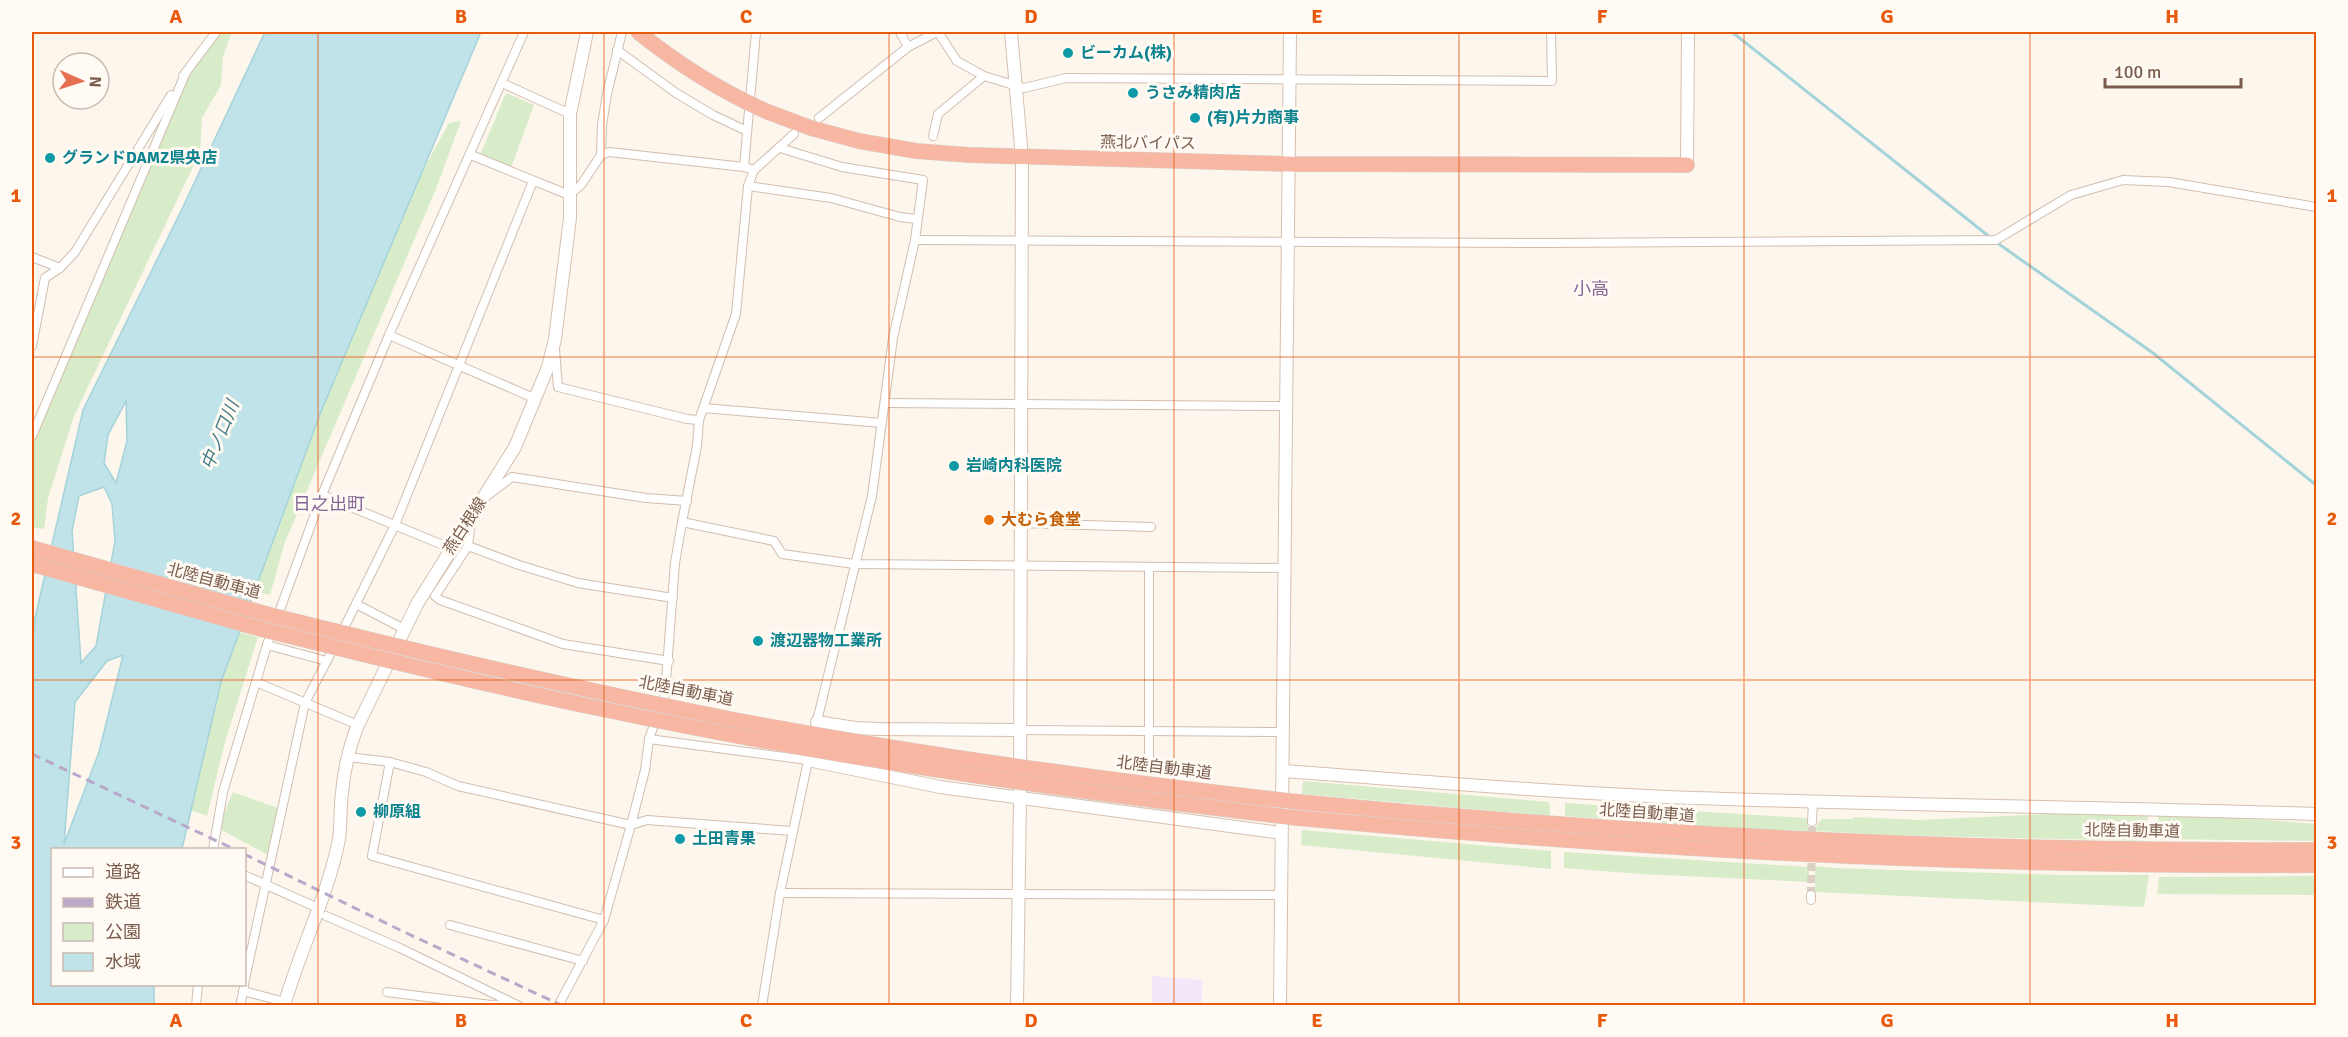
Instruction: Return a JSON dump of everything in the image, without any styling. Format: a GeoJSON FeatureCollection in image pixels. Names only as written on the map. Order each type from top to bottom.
{"type":"FeatureCollection","features":[{"type":"Feature","properties":{"kind":"highway","name":"燕北バイパス"},"geometry":{"type":"LineString","coordinates":[[638,32],[698,76],[731,96],[811,128],[890,147],[1022,158],[1288,164],[1687,165]]}},
{"type":"Feature","properties":{"kind":"highway","name":"北陸自動車道"},"geometry":{"type":"LineString","coordinates":[[32,548],[340,633],[482,667],[724,718],[866,743],[1094,778],[1299,802],[1528,823],[1830,841],[2021,847],[2316,850]]}},
{"type":"Feature","properties":{"kind":"highway","name":"北陸自動車道"},"geometry":{"type":"LineString","coordinates":[[32,564],[261,629],[612,711],[861,758],[982,777],[1298,818],[1513,837],[1749,853],[2021,863],[2316,865]]}},
{"type":"Feature","properties":{"kind":"street"},"geometry":{"type":"LineString","coordinates":[[32,346],[45,278],[60,268],[75,252],[186,72],[216,32]]}},
{"type":"Feature","properties":{"kind":"street"},"geometry":{"type":"LineString","coordinates":[[213,848],[223,792],[267,645],[322,495],[389,335],[524,32]]}},
{"type":"Feature","properties":{"kind":"street","name":"燕白根線"},"geometry":{"type":"LineString","coordinates":[[284,1004],[293,974],[322,912],[339,838],[342,791],[348,757],[358,725],[404,629],[450,548],[515,447],[536,399],[555,339],[570,218],[570,114],[587,32]]}},
{"type":"Feature","properties":{"kind":"street"},"geometry":{"type":"LineString","coordinates":[[471,155],[569,195],[581,185],[601,155],[602,125],[622,32]]}},
{"type":"Feature","properties":{"kind":"street"},"geometry":{"type":"LineString","coordinates":[[744,167],[756,32]]}},
{"type":"Feature","properties":{"kind":"street"},"geometry":{"type":"LineString","coordinates":[[900,32],[908,47]]}},
{"type":"Feature","properties":{"kind":"street"},"geometry":{"type":"LineString","coordinates":[[819,118],[908,47],[937,32],[957,62],[984,76],[1030,88],[1066,78],[1552,81],[1551,32]]}},
{"type":"Feature","properties":{"kind":"street"},"geometry":{"type":"LineString","coordinates":[[1011,32],[1022,158],[1017,1005]]}},
{"type":"Feature","properties":{"kind":"street"},"geometry":{"type":"LineString","coordinates":[[1280,1005],[1290,32]]}},
{"type":"Feature","properties":{"kind":"street"},"geometry":{"type":"LineString","coordinates":[[1687,165],[1688,32]]}},
{"type":"Feature","properties":{"kind":"street"},"geometry":{"type":"LineString","coordinates":[[617,50],[676,93],[713,115],[747,131]]}},
{"type":"Feature","properties":{"kind":"street"},"geometry":{"type":"LineString","coordinates":[[32,436],[186,72]]}},
{"type":"Feature","properties":{"kind":"street"},"geometry":{"type":"LineString","coordinates":[[933,136],[939,114],[984,76]]}},
{"type":"Feature","properties":{"kind":"street"},"geometry":{"type":"LineString","coordinates":[[502,84],[570,114]]}},
{"type":"Feature","properties":{"kind":"street"},"geometry":{"type":"LineString","coordinates":[[558,1005],[604,920],[645,770],[649,739],[665,694],[675,563],[697,446],[699,420],[736,314],[748,186],[754,171],[794,134]]}},
{"type":"Feature","properties":{"kind":"street"},"geometry":{"type":"LineString","coordinates":[[762,1005],[792,831],[872,496],[893,338],[915,240],[923,180],[842,167],[780,148]]}},
{"type":"Feature","properties":{"kind":"street"},"geometry":{"type":"LineString","coordinates":[[601,155],[609,152],[744,167],[754,171]]}},
{"type":"Feature","properties":{"kind":"street"},"geometry":{"type":"LineString","coordinates":[[915,240],[1695,243],[1996,240],[2071,195],[2123,180],[2169,182],[2316,207]]}},
{"type":"Feature","properties":{"kind":"street"},"geometry":{"type":"LineString","coordinates":[[246,978],[305,703],[395,525],[533,182]]}},
{"type":"Feature","properties":{"kind":"street"},"geometry":{"type":"LineString","coordinates":[[748,186],[831,198],[900,217],[916,219]]}},
{"type":"Feature","properties":{"kind":"street"},"geometry":{"type":"LineString","coordinates":[[32,257],[60,268]]}},
{"type":"Feature","properties":{"kind":"street"},"geometry":{"type":"LineString","coordinates":[[389,335],[536,399]]}},
{"type":"Feature","properties":{"kind":"street"},"geometry":{"type":"LineString","coordinates":[[555,339],[558,387],[699,420]]}},
{"type":"Feature","properties":{"kind":"street"},"geometry":{"type":"LineString","coordinates":[[885,403],[1286,405]]}},
{"type":"Feature","properties":{"kind":"street"},"geometry":{"type":"LineString","coordinates":[[703,408],[882,423]]}},
{"type":"Feature","properties":{"kind":"street"},"geometry":{"type":"LineString","coordinates":[[483,499],[512,477],[646,498],[687,501]]}},
{"type":"Feature","properties":{"kind":"street"},"geometry":{"type":"LineString","coordinates":[[322,495],[450,548]]}},
{"type":"Feature","properties":{"kind":"street"},"geometry":{"type":"LineString","coordinates":[[472,515],[468,546],[435,596],[440,600],[563,644],[669,661]]}},
{"type":"Feature","properties":{"kind":"street"},"geometry":{"type":"LineString","coordinates":[[682,522],[774,541],[782,554],[854,564],[1285,568]]}},
{"type":"Feature","properties":{"kind":"street"},"geometry":{"type":"LineString","coordinates":[[1020,524],[1150,527]]}},
{"type":"Feature","properties":{"kind":"street"},"geometry":{"type":"LineString","coordinates":[[468,546],[578,583],[673,598]]}},
{"type":"Feature","properties":{"kind":"street"},"geometry":{"type":"LineString","coordinates":[[1149,568],[1149,769]]}},
{"type":"Feature","properties":{"kind":"street"},"geometry":{"type":"LineString","coordinates":[[356,604],[404,629]]}},
{"type":"Feature","properties":{"kind":"street"},"geometry":{"type":"LineString","coordinates":[[267,645],[327,661]]}},
{"type":"Feature","properties":{"kind":"street"},"geometry":{"type":"LineString","coordinates":[[256,682],[358,725]]}},
{"type":"Feature","properties":{"kind":"street"},"geometry":{"type":"LineString","coordinates":[[817,722],[878,729],[1284,732]]}},
{"type":"Feature","properties":{"kind":"street"},"geometry":{"type":"LineString","coordinates":[[649,739],[808,760],[940,787],[1281,834]]}},
{"type":"Feature","properties":{"kind":"street"},"geometry":{"type":"LineString","coordinates":[[348,757],[390,762],[426,772],[458,786],[631,825],[647,820],[792,831]]}},
{"type":"Feature","properties":{"kind":"street"},"geometry":{"type":"LineString","coordinates":[[390,762],[372,856],[604,920]]}},
{"type":"Feature","properties":{"kind":"street"},"geometry":{"type":"LineString","coordinates":[[1283,771],[1547,791],[1813,802],[2316,814]]}},
{"type":"Feature","properties":{"kind":"street"},"geometry":{"type":"LineString","coordinates":[[1812,822],[1813,802]]}},
{"type":"Feature","properties":{"kind":"street"},"geometry":{"type":"LineString","coordinates":[[246,876],[517,1005]]}},
{"type":"Feature","properties":{"kind":"street"},"geometry":{"type":"LineString","coordinates":[[780,893],[1281,895]]}},
{"type":"Feature","properties":{"kind":"street"},"geometry":{"type":"LineString","coordinates":[[450,925],[583,961]]}},
{"type":"Feature","properties":{"kind":"street"},"geometry":{"type":"LineString","coordinates":[[196,1005],[198,986]]}},
{"type":"Feature","properties":{"kind":"street"},"geometry":{"type":"LineString","coordinates":[[240,1005],[244,987],[284,1004]]}},
{"type":"Feature","properties":{"kind":"street"},"geometry":{"type":"LineString","coordinates":[[387,992],[491,1005],[517,1005]]}},
{"type":"Feature","properties":{"kind":"shaded area"},"geometry":{"type":"Polygon","coordinates":[[[1152,976],[1203,980],[1201,1005],[1152,1005],[1152,976]]]}},
{"type":"Feature","properties":{"kind":"green space"},"geometry":{"type":"Polygon","coordinates":[[[221,32],[232,32],[223,56],[221,85],[202,118],[200,152],[74,416],[48,498],[44,529],[32,527],[32,445],[190,73],[221,32]]]}},
{"type":"Feature","properties":{"kind":"green space"},"geometry":{"type":"Polygon","coordinates":[[[506,93],[534,105],[511,168],[480,155],[506,93]]]}},
{"type":"Feature","properties":{"kind":"green space"},"geometry":{"type":"Polygon","coordinates":[[[461,121],[436,189],[285,542],[270,595],[247,589],[409,196],[449,123],[461,121]]]}},
{"type":"Feature","properties":{"kind":"green space"},"geometry":{"type":"Polygon","coordinates":[[[234,631],[258,637],[225,742],[207,816],[186,808],[234,631]]]}},
{"type":"Feature","properties":{"kind":"green space"},"geometry":{"type":"Polygon","coordinates":[[[1303,781],[1549,802],[1550,816],[1302,794],[1303,781]]]}},
{"type":"Feature","properties":{"kind":"green space"},"geometry":{"type":"Polygon","coordinates":[[[233,792],[278,808],[268,855],[218,828],[233,792]]]}},
{"type":"Feature","properties":{"kind":"green space"},"geometry":{"type":"Polygon","coordinates":[[[1565,803],[1806,818],[1808,819],[1808,831],[1723,828],[1565,816],[1565,803]]]}},
{"type":"Feature","properties":{"kind":"green space"},"geometry":{"type":"Polygon","coordinates":[[[2092,812],[2148,814],[2146,841],[1888,835],[1816,831],[1817,824],[1822,819],[1852,819],[1855,817],[1918,820],[2092,812]]]}},
{"type":"Feature","properties":{"kind":"green space"},"geometry":{"type":"Polygon","coordinates":[[[2158,812],[2316,824],[2316,841],[2159,839],[2158,812]]]}},
{"type":"Feature","properties":{"kind":"green space"},"geometry":{"type":"Polygon","coordinates":[[[1302,830],[1551,851],[1551,869],[1301,845],[1302,830]]]}},
{"type":"Feature","properties":{"kind":"green space"},"geometry":{"type":"Polygon","coordinates":[[[1564,852],[1809,867],[1809,882],[1564,868],[1564,852]]]}},
{"type":"Feature","properties":{"kind":"green space"},"geometry":{"type":"Polygon","coordinates":[[[1815,866],[2061,875],[2149,875],[2144,907],[1815,892],[1815,866]]]}},
{"type":"Feature","properties":{"kind":"green space"},"geometry":{"type":"Polygon","coordinates":[[[2316,876],[2316,895],[2157,894],[2159,877],[2316,876]]]}},
{"type":"Feature","properties":{"kind":"water","name":"中ノ口川"},"geometry":{"type":"Polygon","coordinates":[[[265,32],[481,32],[320,414],[221,682],[182,848],[51,848],[51,986],[154,986],[154,1005],[32,1006],[32,643],[35,618],[83,410],[181,211],[265,32]],[[126,401],[108,435],[104,463],[116,483],[127,441],[126,401]],[[104,487],[79,496],[72,531],[81,663],[96,646],[115,541],[112,504],[104,487]],[[123,655],[107,661],[75,702],[64,844],[99,752],[123,655]]]}},
{"type":"Feature","properties":{"kind":"waterway"},"geometry":{"type":"LineString","coordinates":[[1732,32],[1991,238]]}},
{"type":"Feature","properties":{"kind":"waterway"},"geometry":{"type":"LineString","coordinates":[[1996,242],[2153,353],[2316,485]]}},
{"type":"Feature","properties":{"kind":"tunnel"},"geometry":{"type":"LineString","coordinates":[[1811,895],[1812,822]]}},
{"type":"Feature","properties":{"kind":"railway"},"geometry":{"type":"LineString","coordinates":[[32,754],[232,848]]}},
{"type":"Feature","properties":{"kind":"railway"},"geometry":{"type":"LineString","coordinates":[[246,855],[563,1006]]}},
{"type":"Feature","properties":{"kind":"place","name":"ビーカム(株)"},"geometry":{"type":"Point","coordinates":[1068,53]}},
{"type":"Feature","properties":{"kind":"place","name":"うさみ精肉店"},"geometry":{"type":"Point","coordinates":[1133,93]}},
{"type":"Feature","properties":{"kind":"place","name":"(有)片力商事"},"geometry":{"type":"Point","coordinates":[1195,118]}},
{"type":"Feature","properties":{"kind":"place","name":"グランドDAMZ県央店"},"geometry":{"type":"Point","coordinates":[50,158]}},
{"type":"Feature","properties":{"kind":"place","name":"岩崎内科医院"},"geometry":{"type":"Point","coordinates":[954,466]}},
{"type":"Feature","properties":{"kind":"place","name":"大むら食堂"},"geometry":{"type":"Point","coordinates":[989,520]}},
{"type":"Feature","properties":{"kind":"place","name":"渡辺器物工業所"},"geometry":{"type":"Point","coordinates":[758,641]}},
{"type":"Feature","properties":{"kind":"place","name":"柳原組"},"geometry":{"type":"Point","coordinates":[361,812]}},
{"type":"Feature","properties":{"kind":"place","name":"土田青果"},"geometry":{"type":"Point","coordinates":[680,839]}},
{"type":"Feature","properties":{"kind":"district","name":"小高"},"geometry":{"type":"Point","coordinates":[1591,289]}},
{"type":"Feature","properties":{"kind":"district","name":"日之出町"},"geometry":{"type":"Point","coordinates":[329,504]}}]}
